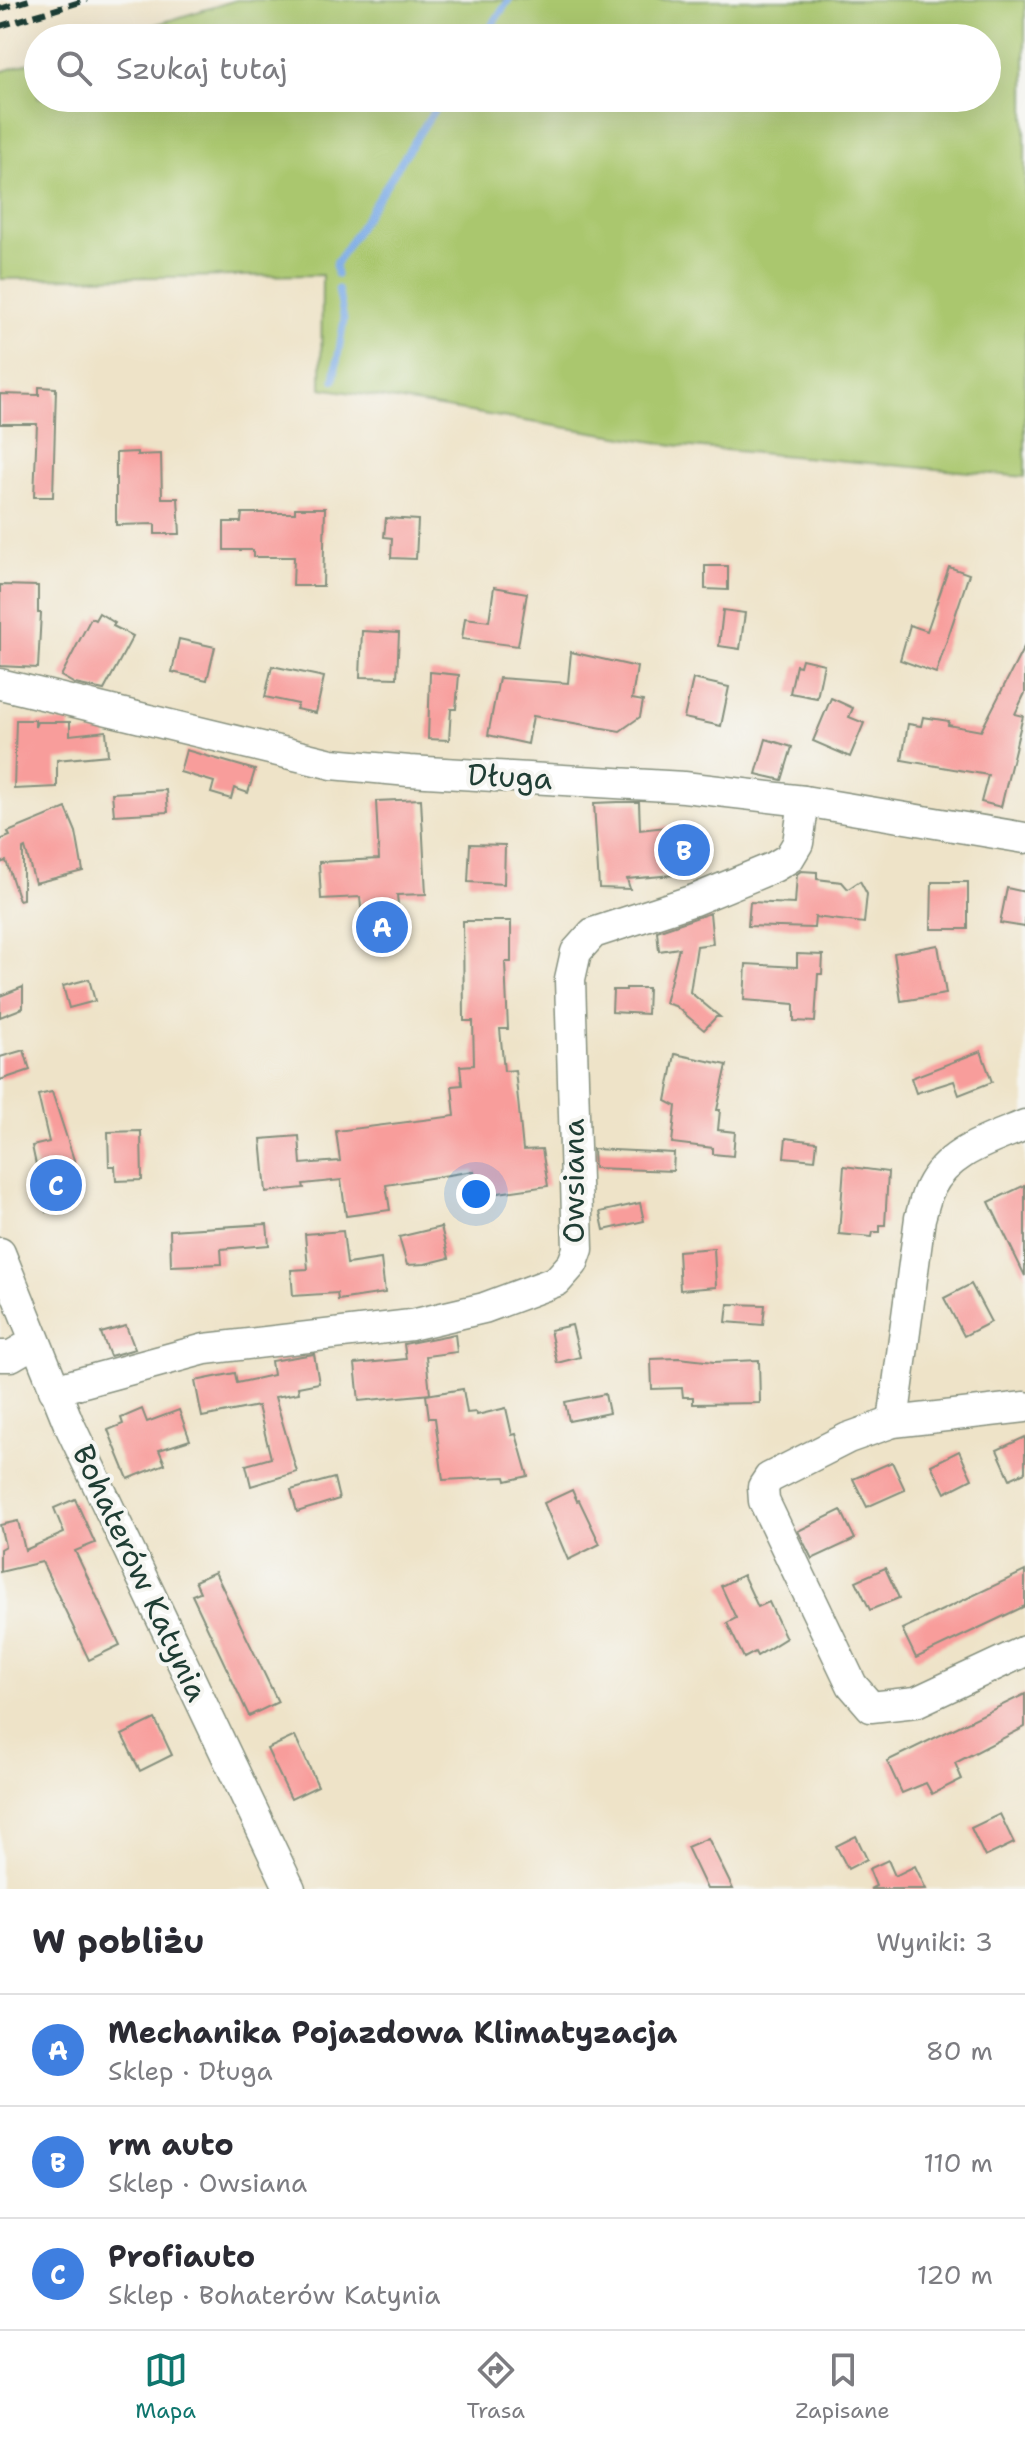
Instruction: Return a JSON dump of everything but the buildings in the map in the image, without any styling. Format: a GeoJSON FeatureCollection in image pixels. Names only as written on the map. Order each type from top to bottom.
{"type":"FeatureCollection","features":[{"type":"Feature","properties":{"kind":"street","name":"Długa"},"geometry":{"type":"LineString","coordinates":[[0,684],[332,764],[684,787],[804,801],[1025,838]]}},
{"type":"Feature","properties":{"kind":"street","name":"Owsiana"},"geometry":{"type":"LineString","coordinates":[[54,1390],[205,1349],[411,1325],[484,1308],[557,1281],[573,1263],[578,1249],[570,979],[576,952],[593,933],[694,900],[789,858],[798,843],[804,801]]}},
{"type":"Feature","properties":{"kind":"street"},"geometry":{"type":"LineString","coordinates":[[893,1422],[920,1218],[930,1187],[947,1164],[960,1154],[1025,1125]]}},
{"type":"Feature","properties":{"kind":"street","name":"Bohaterów Katynia"},"geometry":{"type":"LineString","coordinates":[[0,1253],[54,1390],[290,1889]]}},
{"type":"Feature","properties":{"kind":"street"},"geometry":{"type":"LineString","coordinates":[[0,1356],[11,1356],[35,1342]]}},
{"type":"Feature","properties":{"kind":"street"},"geometry":{"type":"LineString","coordinates":[[1025,1407],[893,1422],[848,1438],[769,1478],[763,1487],[764,1501],[852,1685],[871,1707],[916,1702],[1025,1651]]}},
{"type":"Feature","properties":{"kind":"green space"},"geometry":{"type":"Polygon","coordinates":[[[236,0],[1025,0],[1025,477],[680,446],[321,388],[322,275],[0,279],[0,72],[24,64],[24,112],[1001,112],[1001,24],[158,24],[236,0]]]}},
{"type":"Feature","properties":{"kind":"waterway"},"geometry":{"type":"LineString","coordinates":[[493,24],[509,0]]}},
{"type":"Feature","properties":{"kind":"waterway"},"geometry":{"type":"LineString","coordinates":[[337,275],[335,265],[433,112]]}},
{"type":"Feature","properties":{"kind":"waterway"},"geometry":{"type":"LineString","coordinates":[[334,380],[344,320],[338,289]]}},
{"type":"Feature","properties":{"kind":"railway"},"geometry":{"type":"LineString","coordinates":[[0,9],[29,0]]}},
{"type":"Feature","properties":{"kind":"railway"},"geometry":{"type":"LineString","coordinates":[[0,26],[87,0]]}},
{"type":"Feature","properties":{"kind":"place","name":"rm auto"},"geometry":{"type":"Point","coordinates":[684,850]}},
{"type":"Feature","properties":{"kind":"place","name":"Mechanika Pojazdowa Klimatyzacja"},"geometry":{"type":"Point","coordinates":[382,927]}},
{"type":"Feature","properties":{"kind":"place","name":"Profiauto"},"geometry":{"type":"Point","coordinates":[56,1185]}}]}
